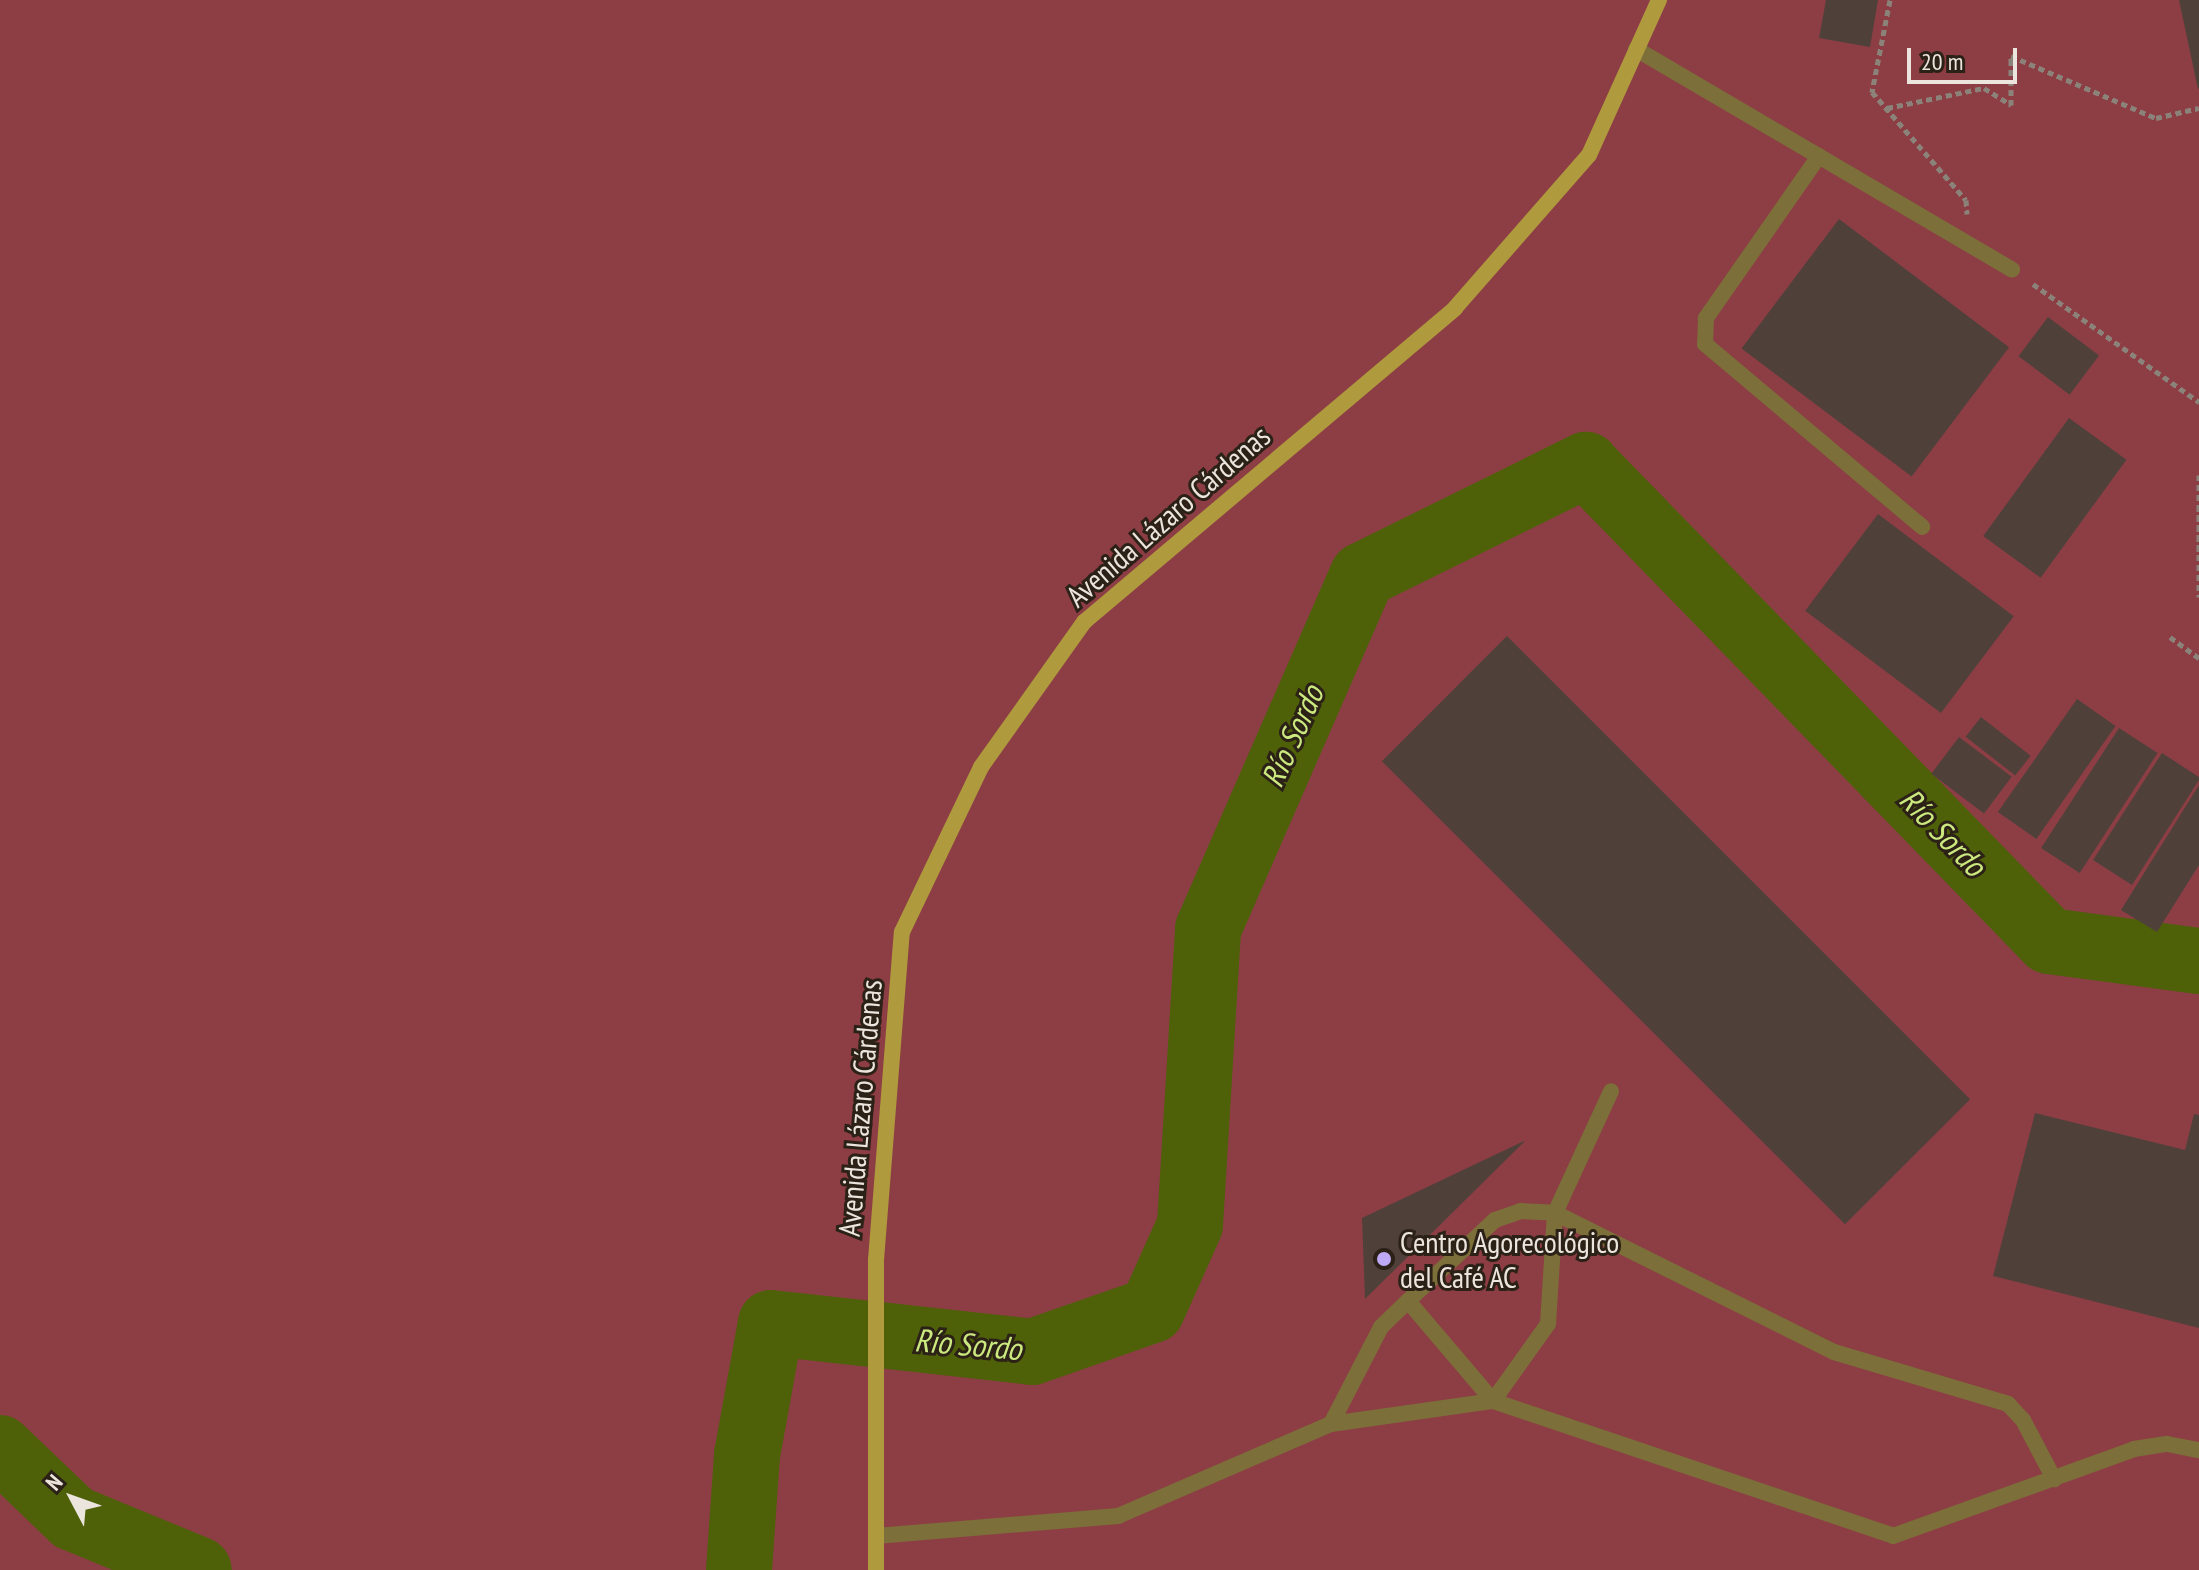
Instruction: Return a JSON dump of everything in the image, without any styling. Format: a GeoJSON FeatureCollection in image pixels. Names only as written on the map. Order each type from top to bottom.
{"type":"FeatureCollection","features":[{"type":"Feature","properties":{"kind":"main road","name":"Avenida Lázaro Cárdenas"},"geometry":{"type":"LineString","coordinates":[[876,1570],[876,1260],[902,932],[981,767],[1084,622],[1455,308],[1589,155],[1659,0]]}},
{"type":"Feature","properties":{"kind":"lane"},"geometry":{"type":"LineString","coordinates":[[1636,49],[2012,270]]}},
{"type":"Feature","properties":{"kind":"lane"},"geometry":{"type":"LineString","coordinates":[[1819,156],[1706,318],[1705,344],[1922,527]]}},
{"type":"Feature","properties":{"kind":"lane"},"geometry":{"type":"LineString","coordinates":[[1493,1401],[1548,1324],[1555,1213],[1611,1091]]}},
{"type":"Feature","properties":{"kind":"lane"},"geometry":{"type":"LineString","coordinates":[[1331,1424],[1381,1327],[1408,1301],[1495,1220],[1521,1211],[1555,1213],[1834,1352],[2008,1404],[2023,1420],[2054,1479]]}},
{"type":"Feature","properties":{"kind":"lane"},"geometry":{"type":"LineString","coordinates":[[1408,1301],[1493,1401]]}},
{"type":"Feature","properties":{"kind":"lane"},"geometry":{"type":"LineString","coordinates":[[876,1536],[1118,1516],[1331,1424],[1493,1401],[1893,1536],[2134,1449],[2167,1444],[2199,1450]]}},
{"type":"Feature","properties":{"kind":"path"},"geometry":{"type":"LineString","coordinates":[[1890,0],[1872,92],[1966,200],[1969,244]]}},
{"type":"Feature","properties":{"kind":"path"},"geometry":{"type":"LineString","coordinates":[[1887,108],[1984,88],[2011,105],[2011,56],[2156,118],[2199,108]]}},
{"type":"Feature","properties":{"kind":"path"},"geometry":{"type":"LineString","coordinates":[[2012,270],[2199,402]]}},
{"type":"Feature","properties":{"kind":"path"},"geometry":{"type":"LineString","coordinates":[[2199,475],[2199,597]]}},
{"type":"Feature","properties":{"kind":"path"},"geometry":{"type":"LineString","coordinates":[[2170,637],[2199,658]]}},
{"type":"Feature","properties":{"kind":"shaded area"},"geometry":{"type":"Polygon","coordinates":[[[0,0],[2199,0],[2199,1570],[0,1570],[0,0]]]}},
{"type":"Feature","properties":{"kind":"building"},"geometry":{"type":"Polygon","coordinates":[[[1826,0],[1878,0],[1870,47],[1819,38],[1826,0]]]}},
{"type":"Feature","properties":{"kind":"building"},"geometry":{"type":"Polygon","coordinates":[[[2179,0],[2199,0],[2198,89],[2179,0]]]}},
{"type":"Feature","properties":{"kind":"building"},"geometry":{"type":"Polygon","coordinates":[[[1839,219],[2009,347],[1912,477],[1742,348],[1839,219]]]}},
{"type":"Feature","properties":{"kind":"building"},"geometry":{"type":"Polygon","coordinates":[[[2048,317],[2099,356],[2070,395],[2019,356],[2048,317]]]}},
{"type":"Feature","properties":{"kind":"building"},"geometry":{"type":"Polygon","coordinates":[[[2069,418],[2126,460],[2041,578],[1983,536],[2069,418]]]}},
{"type":"Feature","properties":{"kind":"building"},"geometry":{"type":"Polygon","coordinates":[[[1878,514],[2014,616],[1941,713],[1805,611],[1878,514]]]}},
{"type":"Feature","properties":{"kind":"building"},"geometry":{"type":"Polygon","coordinates":[[[1507,636],[1970,1099],[1845,1224],[1382,761],[1507,636]]]}},
{"type":"Feature","properties":{"kind":"building"},"geometry":{"type":"Polygon","coordinates":[[[2077,699],[2116,726],[2036,839],[1998,812],[2077,699]]]}},
{"type":"Feature","properties":{"kind":"building"},"geometry":{"type":"Polygon","coordinates":[[[1981,717],[2031,756],[2015,775],[1966,737],[1981,717]]]}},
{"type":"Feature","properties":{"kind":"building"},"geometry":{"type":"Polygon","coordinates":[[[2119,728],[2158,753],[2080,873],[2041,848],[2119,728]]]}},
{"type":"Feature","properties":{"kind":"building"},"geometry":{"type":"Polygon","coordinates":[[[1959,737],[2012,777],[1984,813],[1931,774],[1959,737]]]}},
{"type":"Feature","properties":{"kind":"building"},"geometry":{"type":"Polygon","coordinates":[[[2162,753],[2199,777],[2199,780],[2132,885],[2093,860],[2162,753]]]}},
{"type":"Feature","properties":{"kind":"building"},"geometry":{"type":"Polygon","coordinates":[[[2199,785],[2199,865],[2157,932],[2121,910],[2199,785]]]}},
{"type":"Feature","properties":{"kind":"building"},"geometry":{"type":"Polygon","coordinates":[[[2035,1113],[2185,1150],[2194,1114],[2199,1115],[2199,1328],[1993,1276],[2035,1113]]]}},
{"type":"Feature","properties":{"kind":"building","name":"Centro Agorecológico del Café AC"},"geometry":{"type":"Polygon","coordinates":[[[1524,1142],[1365,1299],[1362,1218],[1524,1142]]]}},
{"type":"Feature","properties":{"kind":"waterway","name":"Río Sordo"},"geometry":{"type":"LineString","coordinates":[[739,1570],[747,1455],[771,1323],[1032,1352],[1152,1310],[1190,1225],[1208,929],[1363,575],[1586,465],[2049,941],[2199,961]]}},
{"type":"Feature","properties":{"kind":"waterway","name":"Río Sordo"},"geometry":{"type":"LineString","coordinates":[[0,1448],[73,1518],[199,1570]]}},
{"type":"Feature","properties":{"kind":"place","name":"Centro Agorecológico del Café AC"},"geometry":{"type":"Point","coordinates":[1384,1259]}}]}
